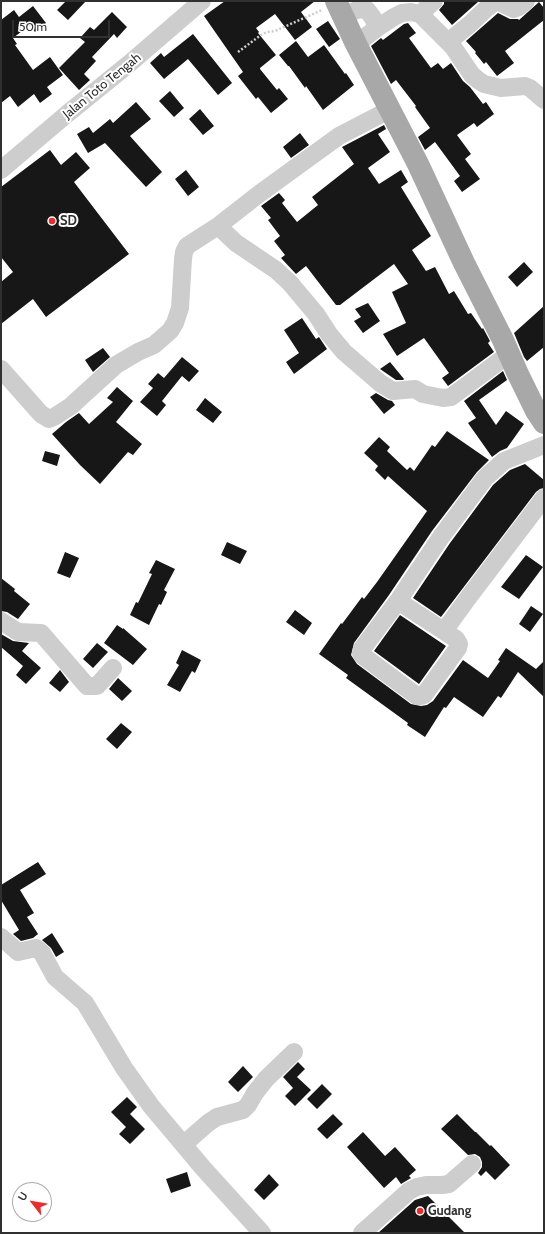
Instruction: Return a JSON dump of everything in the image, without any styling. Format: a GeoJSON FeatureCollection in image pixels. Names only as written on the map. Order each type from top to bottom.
{"type":"FeatureCollection","features":[{"type":"Feature","properties":{"kind":"main road"},"geometry":{"type":"LineString","coordinates":[[338,6],[389,110],[418,164],[464,263],[509,354],[541,413]]}},
{"type":"Feature","properties":{"kind":"street","name":"Jalan Toto Tengah"},"geometry":{"type":"LineString","coordinates":[[1,170],[202,1]]}},
{"type":"Feature","properties":{"kind":"street"},"geometry":{"type":"LineString","coordinates":[[420,14],[434,1]]}},
{"type":"Feature","properties":{"kind":"street"},"geometry":{"type":"LineString","coordinates":[[448,42],[497,1],[514,9],[526,1]]}},
{"type":"Feature","properties":{"kind":"street"},"geometry":{"type":"LineString","coordinates":[[338,6],[367,10],[373,18],[377,28]]}},
{"type":"Feature","properties":{"kind":"street"},"geometry":{"type":"LineString","coordinates":[[356,44],[377,28],[402,13],[411,12],[420,14],[448,42],[463,60],[472,75],[478,80],[484,84],[501,88],[525,86],[530,88],[544,100]]}},
{"type":"Feature","properties":{"kind":"street"},"geometry":{"type":"LineString","coordinates":[[1,369],[40,414],[49,419],[71,406],[116,365],[138,352],[154,345],[170,331],[175,323],[180,308],[184,252],[191,242],[218,226],[259,194],[339,136],[389,110]]}},
{"type":"Feature","properties":{"kind":"street"},"geometry":{"type":"LineString","coordinates":[[218,226],[236,243],[276,270],[290,283],[316,314],[329,334],[344,352],[380,383],[393,391],[415,389],[423,394],[443,398],[452,397],[509,354]]}},
{"type":"Feature","properties":{"kind":"street"},"geometry":{"type":"LineString","coordinates":[[398,601],[458,641],[458,648],[424,694],[417,696],[363,656],[361,653],[362,649],[398,601],[441,537],[485,478],[504,461],[544,445]]}},
{"type":"Feature","properties":{"kind":"street"},"geometry":{"type":"LineString","coordinates":[[444,631],[544,498]]}},
{"type":"Feature","properties":{"kind":"street"},"geometry":{"type":"LineString","coordinates":[[1,621],[18,632],[41,633],[87,686],[97,686],[113,668]]}},
{"type":"Feature","properties":{"kind":"street"},"geometry":{"type":"LineString","coordinates":[[1,937],[18,952],[36,948],[42,953],[56,977],[85,1003],[133,1081],[151,1106],[203,1168],[262,1233]]}},
{"type":"Feature","properties":{"kind":"street"},"geometry":{"type":"LineString","coordinates":[[184,1144],[217,1117],[243,1110],[266,1079],[294,1052]]}},
{"type":"Feature","properties":{"kind":"street"},"geometry":{"type":"LineString","coordinates":[[362,1233],[409,1191],[426,1184],[449,1184],[472,1164]]}},
{"type":"Feature","properties":{"kind":"path"},"geometry":{"type":"LineString","coordinates":[[238,52],[261,35],[281,29],[338,6]]}},
{"type":"Feature","properties":{"kind":"building"},"geometry":{"type":"Polygon","coordinates":[[[66,1],[86,1],[68,20],[57,10],[66,1]]]}},
{"type":"Feature","properties":{"kind":"building"},"geometry":{"type":"Polygon","coordinates":[[[225,1],[315,1],[301,12],[312,27],[295,40],[275,14],[256,28],[259,32],[258,33],[276,55],[260,69],[277,90],[279,88],[288,99],[271,113],[258,97],[256,99],[238,76],[243,72],[204,16],[225,1]]]}},
{"type":"Feature","properties":{"kind":"building"},"geometry":{"type":"Polygon","coordinates":[[[444,1],[479,1],[452,25],[439,10],[444,4],[444,1]]]}},
{"type":"Feature","properties":{"kind":"building"},"geometry":{"type":"Polygon","coordinates":[[[539,2],[544,8],[544,20],[505,51],[514,63],[497,76],[486,62],[484,64],[466,41],[498,13],[510,19],[519,20],[539,2]]]}},
{"type":"Feature","properties":{"kind":"building"},"geometry":{"type":"Polygon","coordinates":[[[33,6],[46,23],[35,32],[30,25],[13,38],[17,44],[15,45],[33,70],[50,57],[63,75],[47,87],[52,94],[40,103],[34,94],[18,107],[10,96],[1,103],[1,20],[14,10],[19,17],[33,6]]]}},
{"type":"Feature","properties":{"kind":"building"},"geometry":{"type":"Polygon","coordinates":[[[112,12],[127,27],[117,38],[114,34],[92,57],[96,61],[84,74],[90,80],[79,90],[59,68],[85,42],[80,38],[90,27],[94,30],[112,12]]]}},
{"type":"Feature","properties":{"kind":"building"},"geometry":{"type":"Polygon","coordinates":[[[328,21],[340,39],[329,47],[316,29],[328,21]]]}},
{"type":"Feature","properties":{"kind":"building"},"geometry":{"type":"Polygon","coordinates":[[[408,23],[416,33],[409,38],[431,68],[438,63],[443,69],[451,63],[463,81],[470,87],[483,104],[486,102],[494,114],[477,127],[474,123],[457,135],[471,154],[465,159],[480,179],[462,192],[454,181],[460,176],[435,142],[425,150],[418,137],[430,128],[415,107],[416,106],[396,80],[391,84],[371,46],[381,38],[383,40],[404,24],[408,23]]]}},
{"type":"Feature","properties":{"kind":"building"},"geometry":{"type":"Polygon","coordinates":[[[193,34],[232,83],[218,95],[188,59],[164,79],[150,63],[161,53],[164,57],[193,34]]]}},
{"type":"Feature","properties":{"kind":"building"},"geometry":{"type":"Polygon","coordinates":[[[296,41],[308,57],[324,45],[354,85],[323,110],[306,86],[305,88],[279,55],[296,41]]]}},
{"type":"Feature","properties":{"kind":"building"},"geometry":{"type":"Polygon","coordinates":[[[170,91],[184,108],[174,117],[159,101],[170,91]]]}},
{"type":"Feature","properties":{"kind":"building"},"geometry":{"type":"Polygon","coordinates":[[[136,102],[151,119],[130,136],[162,172],[146,187],[105,143],[88,153],[77,134],[89,127],[93,133],[110,119],[113,123],[136,102]]]}},
{"type":"Feature","properties":{"kind":"building"},"geometry":{"type":"Polygon","coordinates":[[[200,109],[214,126],[203,135],[189,119],[200,109]]]}},
{"type":"Feature","properties":{"kind":"building"},"geometry":{"type":"Polygon","coordinates":[[[384,125],[386,129],[378,134],[390,152],[368,168],[379,184],[401,170],[408,182],[401,187],[431,236],[412,250],[426,271],[435,267],[449,294],[454,291],[468,314],[471,313],[482,329],[483,328],[490,341],[488,343],[494,352],[448,386],[442,378],[449,373],[424,338],[397,356],[383,334],[406,323],[392,292],[408,284],[394,264],[340,305],[336,305],[306,266],[296,274],[281,258],[285,255],[274,241],[280,236],[268,220],[271,218],[261,206],[279,193],[285,200],[282,203],[297,222],[318,205],[312,197],[354,164],[342,147],[384,125]]]}},
{"type":"Feature","properties":{"kind":"building"},"geometry":{"type":"Polygon","coordinates":[[[300,133],[309,145],[291,158],[283,147],[300,133]]]}},
{"type":"Feature","properties":{"kind":"building","name":"SD"},"geometry":{"type":"Polygon","coordinates":[[[50,150],[61,165],[76,152],[90,168],[74,182],[129,254],[46,317],[33,299],[1,324],[1,282],[13,272],[1,257],[1,187],[50,150]]]}},
{"type":"Feature","properties":{"kind":"building"},"geometry":{"type":"Polygon","coordinates":[[[186,170],[199,187],[188,196],[175,179],[186,170]]]}},
{"type":"Feature","properties":{"kind":"building"},"geometry":{"type":"Polygon","coordinates":[[[524,262],[533,272],[517,287],[508,277],[524,262]]]}},
{"type":"Feature","properties":{"kind":"building"},"geometry":{"type":"Polygon","coordinates":[[[368,303],[380,321],[363,333],[354,321],[361,317],[355,309],[368,303]]]}},
{"type":"Feature","properties":{"kind":"building"},"geometry":{"type":"Polygon","coordinates":[[[544,306],[544,347],[527,361],[514,333],[544,306]]]}},
{"type":"Feature","properties":{"kind":"building"},"geometry":{"type":"Polygon","coordinates":[[[302,318],[316,339],[319,337],[327,349],[294,374],[286,362],[299,353],[284,330],[302,318]]]}},
{"type":"Feature","properties":{"kind":"building"},"geometry":{"type":"Polygon","coordinates":[[[103,348],[110,357],[93,372],[85,360],[103,348]]]}},
{"type":"Feature","properties":{"kind":"building"},"geometry":{"type":"Polygon","coordinates":[[[182,357],[199,371],[189,382],[182,376],[162,401],[166,405],[157,416],[140,402],[153,388],[148,384],[158,373],[164,378],[182,357]]]}},
{"type":"Feature","properties":{"kind":"building"},"geometry":{"type":"Polygon","coordinates":[[[390,362],[404,379],[403,380],[396,380],[380,369],[390,362]]]}},
{"type":"Feature","properties":{"kind":"building"},"geometry":{"type":"Polygon","coordinates":[[[503,371],[507,380],[479,400],[496,425],[506,411],[524,424],[507,448],[492,457],[468,423],[476,418],[464,401],[503,371]]]}},
{"type":"Feature","properties":{"kind":"building"},"geometry":{"type":"Polygon","coordinates":[[[117,387],[133,401],[116,422],[142,444],[133,455],[128,452],[100,484],[80,465],[52,434],[79,413],[89,424],[113,402],[107,398],[117,387]]]}},
{"type":"Feature","properties":{"kind":"building"},"geometry":{"type":"Polygon","coordinates":[[[376,393],[392,401],[395,405],[384,414],[370,397],[376,393]]]}},
{"type":"Feature","properties":{"kind":"building"},"geometry":{"type":"Polygon","coordinates":[[[205,398],[222,412],[213,423],[196,410],[205,398]]]}},
{"type":"Feature","properties":{"kind":"building"},"geometry":{"type":"Polygon","coordinates":[[[447,431],[489,460],[477,472],[432,531],[389,595],[354,643],[351,655],[357,664],[411,704],[421,706],[427,705],[433,701],[463,660],[488,678],[500,661],[498,660],[506,648],[536,669],[544,661],[544,697],[518,672],[501,698],[498,696],[483,717],[454,697],[446,708],[444,707],[425,737],[346,678],[348,675],[319,654],[341,623],[342,624],[362,597],[364,599],[377,582],[427,511],[388,476],[385,480],[375,470],[378,466],[364,453],[379,437],[390,447],[387,451],[407,470],[410,467],[414,471],[432,445],[435,447],[447,431]]]}},
{"type":"Feature","properties":{"kind":"building"},"geometry":{"type":"Polygon","coordinates":[[[45,451],[60,455],[57,466],[42,461],[45,451]]]}},
{"type":"Feature","properties":{"kind":"building"},"geometry":{"type":"Polygon","coordinates":[[[525,464],[544,480],[544,488],[536,492],[441,617],[413,598],[450,543],[493,485],[510,470],[525,464]]]}},
{"type":"Feature","properties":{"kind":"building"},"geometry":{"type":"Polygon","coordinates":[[[227,542],[247,551],[240,564],[221,555],[227,542]]]}},
{"type":"Feature","properties":{"kind":"building"},"geometry":{"type":"Polygon","coordinates":[[[65,552],[79,558],[70,578],[57,573],[65,552]]]}},
{"type":"Feature","properties":{"kind":"building"},"geometry":{"type":"Polygon","coordinates":[[[526,555],[543,567],[519,599],[501,587],[526,555]]]}},
{"type":"Feature","properties":{"kind":"building"},"geometry":{"type":"Polygon","coordinates":[[[156,560],[175,569],[164,590],[167,592],[161,605],[159,604],[149,625],[130,615],[136,602],[138,603],[152,574],[149,573],[156,560]]]}},
{"type":"Feature","properties":{"kind":"building"},"geometry":{"type":"Polygon","coordinates":[[[1,578],[30,604],[18,619],[7,612],[1,611],[1,578]]]}},
{"type":"Feature","properties":{"kind":"building"},"geometry":{"type":"Polygon","coordinates":[[[531,606],[543,614],[530,632],[519,624],[531,606]]]}},
{"type":"Feature","properties":{"kind":"building"},"geometry":{"type":"Polygon","coordinates":[[[295,610],[312,623],[304,635],[286,622],[295,610]]]}},
{"type":"Feature","properties":{"kind":"building"},"geometry":{"type":"Polygon","coordinates":[[[400,615],[446,646],[419,684],[374,651],[400,615]]]}},
{"type":"Feature","properties":{"kind":"building"},"geometry":{"type":"Polygon","coordinates":[[[117,625],[123,628],[147,649],[133,665],[104,643],[117,625]]]}},
{"type":"Feature","properties":{"kind":"building"},"geometry":{"type":"Polygon","coordinates":[[[1,634],[13,641],[29,643],[22,651],[41,668],[26,684],[16,675],[23,666],[1,647],[1,634]]]}},
{"type":"Feature","properties":{"kind":"building"},"geometry":{"type":"Polygon","coordinates":[[[97,643],[108,652],[93,668],[83,659],[97,643]]]}},
{"type":"Feature","properties":{"kind":"building"},"geometry":{"type":"Polygon","coordinates":[[[182,650],[201,660],[195,673],[192,671],[180,692],[167,685],[179,665],[176,663],[182,650]]]}},
{"type":"Feature","properties":{"kind":"building"},"geometry":{"type":"Polygon","coordinates":[[[60,670],[69,682],[60,692],[49,683],[60,670]]]}},
{"type":"Feature","properties":{"kind":"building"},"geometry":{"type":"Polygon","coordinates":[[[118,678],[132,691],[122,701],[109,689],[118,678]]]}},
{"type":"Feature","properties":{"kind":"building"},"geometry":{"type":"Polygon","coordinates":[[[121,723],[132,732],[117,749],[106,739],[121,723]]]}},
{"type":"Feature","properties":{"kind":"building"},"geometry":{"type":"Polygon","coordinates":[[[38,862],[46,874],[20,890],[34,913],[27,917],[38,934],[33,938],[21,941],[13,934],[19,930],[1,900],[1,885],[38,862]]]}},
{"type":"Feature","properties":{"kind":"building"},"geometry":{"type":"Polygon","coordinates":[[[52,933],[64,952],[56,957],[51,948],[42,940],[52,933]]]}},
{"type":"Feature","properties":{"kind":"building"},"geometry":{"type":"Polygon","coordinates":[[[298,1062],[305,1069],[297,1077],[311,1090],[295,1106],[285,1096],[293,1088],[283,1077],[298,1062]]]}},
{"type":"Feature","properties":{"kind":"building"},"geometry":{"type":"Polygon","coordinates":[[[243,1066],[253,1077],[238,1092],[228,1082],[243,1066]]]}},
{"type":"Feature","properties":{"kind":"building"},"geometry":{"type":"Polygon","coordinates":[[[322,1084],[332,1094],[317,1109],[307,1099],[322,1084]]]}},
{"type":"Feature","properties":{"kind":"building"},"geometry":{"type":"Polygon","coordinates":[[[127,1097],[137,1107],[130,1114],[145,1129],[130,1144],[119,1134],[126,1127],[111,1112],[127,1097]]]}},
{"type":"Feature","properties":{"kind":"building"},"geometry":{"type":"Polygon","coordinates":[[[333,1114],[343,1124],[327,1139],[317,1129],[333,1114]]]}},
{"type":"Feature","properties":{"kind":"building"},"geometry":{"type":"Polygon","coordinates":[[[457,1114],[490,1146],[491,1145],[510,1165],[495,1180],[486,1171],[481,1176],[478,1173],[482,1167],[480,1157],[475,1154],[468,1155],[441,1129],[457,1114]]]}},
{"type":"Feature","properties":{"kind":"building"},"geometry":{"type":"Polygon","coordinates":[[[363,1132],[385,1156],[395,1147],[416,1170],[409,1176],[411,1178],[401,1184],[396,1177],[384,1188],[347,1147],[363,1132]]]}},
{"type":"Feature","properties":{"kind":"building"},"geometry":{"type":"Polygon","coordinates":[[[187,1172],[191,1186],[171,1193],[166,1179],[187,1172]]]}},
{"type":"Feature","properties":{"kind":"building"},"geometry":{"type":"Polygon","coordinates":[[[269,1174],[279,1185],[264,1200],[254,1190],[269,1174]]]}},
{"type":"Feature","properties":{"kind":"building","name":"Gudang"},"geometry":{"type":"Polygon","coordinates":[[[428,1196],[465,1233],[378,1233],[415,1200],[428,1196]]]}},
{"type":"Feature","properties":{"kind":"place","name":"SD"},"geometry":{"type":"Point","coordinates":[52,221]}},
{"type":"Feature","properties":{"kind":"place","name":"Gudang"},"geometry":{"type":"Point","coordinates":[420,1211]}}]}
